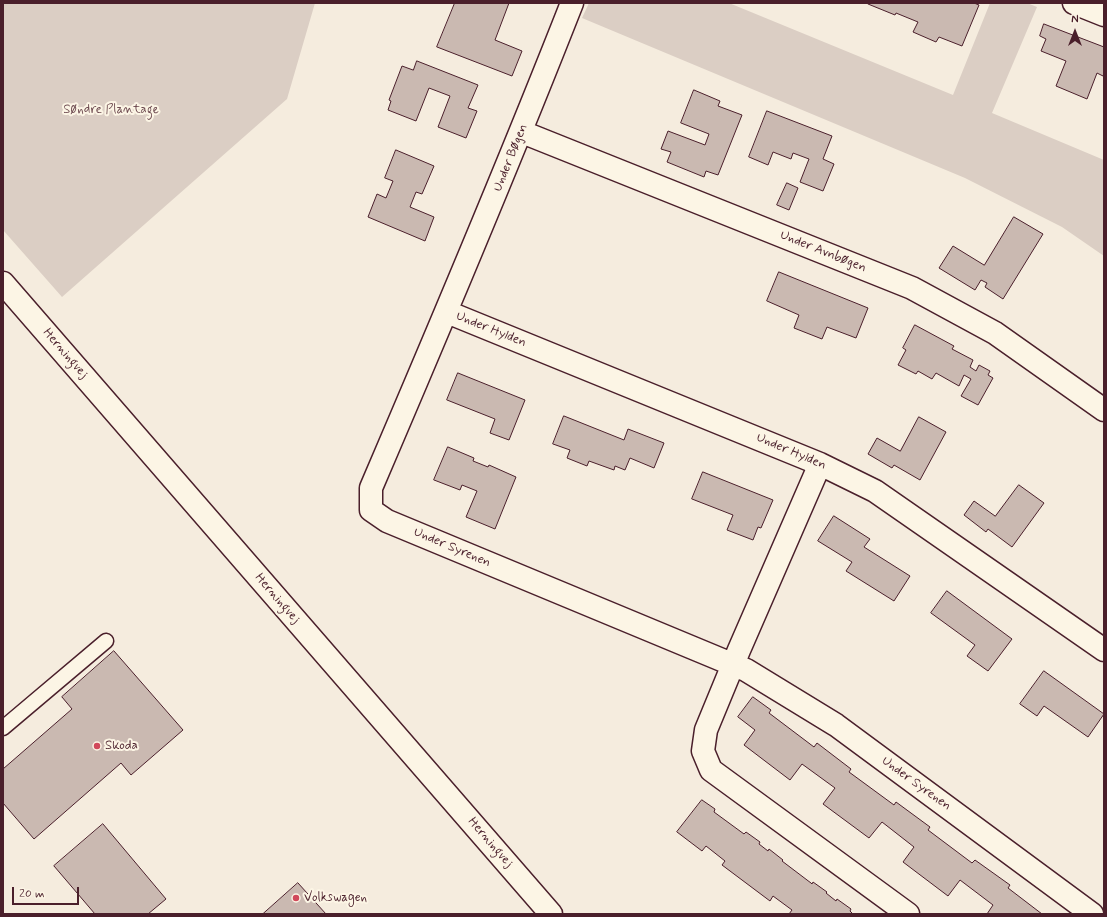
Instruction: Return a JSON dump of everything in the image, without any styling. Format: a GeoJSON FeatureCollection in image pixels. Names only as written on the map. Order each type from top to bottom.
{"type":"FeatureCollection","features":[{"type":"Feature","properties":{"kind":"street","name":"Under Bøgen"},"geometry":{"type":"LineString","coordinates":[[447,312],[522,132],[572,3]]}},
{"type":"Feature","properties":{"kind":"street"},"geometry":{"type":"LineString","coordinates":[[1074,3],[1104,16]]}},
{"type":"Feature","properties":{"kind":"street","name":"Under Avnbøgen"},"geometry":{"type":"LineString","coordinates":[[522,132],[912,288],[995,333],[1104,410]]}},
{"type":"Feature","properties":{"kind":"street","name":"Herningvej"},"geometry":{"type":"LineString","coordinates":[[3,283],[552,914]]}},
{"type":"Feature","properties":{"kind":"street","name":"Under Hylden"},"geometry":{"type":"LineString","coordinates":[[447,312],[820,464],[875,491],[1104,650]]}},
{"type":"Feature","properties":{"kind":"street","name":"Under Syrenen"},"geometry":{"type":"LineString","coordinates":[[447,312],[371,488],[371,510],[387,521],[746,670],[836,725],[1092,914]]}},
{"type":"Feature","properties":{"kind":"street"},"geometry":{"type":"LineString","coordinates":[[820,464],[706,730],[703,751],[711,770],[908,914]]}},
{"type":"Feature","properties":{"kind":"lane"},"geometry":{"type":"LineString","coordinates":[[3,728],[106,641]]}},
{"type":"Feature","properties":{"kind":"green space","name":"Søndre Plantage"},"geometry":{"type":"Polygon","coordinates":[[[3,3],[315,3],[287,99],[62,297],[3,230],[3,3]]]}},
{"type":"Feature","properties":{"kind":"green space"},"geometry":{"type":"Polygon","coordinates":[[[589,3],[729,3],[953,95],[990,3],[1027,3],[1037,7],[992,113],[1104,160],[1104,256],[1062,227],[965,178],[582,18],[589,3]]]}},
{"type":"Feature","properties":{"kind":"building"},"geometry":{"type":"Polygon","coordinates":[[[455,3],[509,3],[495,40],[522,51],[512,76],[437,47],[455,3]]]}},
{"type":"Feature","properties":{"kind":"building"},"geometry":{"type":"Polygon","coordinates":[[[868,3],[974,3],[979,5],[962,46],[939,37],[936,42],[913,32],[918,22],[896,13],[895,15],[868,3]]]}},
{"type":"Feature","properties":{"kind":"building"},"geometry":{"type":"Polygon","coordinates":[[[1044,24],[1104,47],[1104,74],[1103,76],[1097,73],[1087,99],[1056,86],[1066,61],[1041,51],[1046,39],[1040,36],[1044,24]]]}},
{"type":"Feature","properties":{"kind":"building"},"geometry":{"type":"Polygon","coordinates":[[[417,61],[478,85],[468,108],[477,111],[466,138],[438,127],[450,96],[429,88],[416,121],[388,110],[391,101],[389,100],[402,66],[413,70],[417,61]]]}},
{"type":"Feature","properties":{"kind":"building"},"geometry":{"type":"Polygon","coordinates":[[[694,90],[720,101],[718,106],[742,115],[718,175],[706,171],[704,177],[667,162],[671,152],[661,149],[668,131],[705,145],[709,134],[681,123],[694,90]]]}},
{"type":"Feature","properties":{"kind":"building"},"geometry":{"type":"Polygon","coordinates":[[[767,111],[832,136],[823,159],[834,164],[823,191],[800,182],[809,159],[793,153],[791,159],[773,152],[768,165],[749,157],[767,111]]]}},
{"type":"Feature","properties":{"kind":"building"},"geometry":{"type":"Polygon","coordinates":[[[396,150],[434,166],[422,194],[416,192],[410,207],[434,217],[425,241],[368,217],[377,194],[386,198],[393,181],[385,178],[396,150]]]}},
{"type":"Feature","properties":{"kind":"building"},"geometry":{"type":"Polygon","coordinates":[[[787,183],[798,188],[789,210],[777,205],[787,183]]]}},
{"type":"Feature","properties":{"kind":"building"},"geometry":{"type":"Polygon","coordinates":[[[1014,217],[1043,234],[1003,299],[985,287],[987,283],[981,280],[975,290],[939,268],[953,246],[984,265],[1014,217]]]}},
{"type":"Feature","properties":{"kind":"building"},"geometry":{"type":"Polygon","coordinates":[[[779,272],[868,308],[856,338],[827,327],[822,339],[794,328],[799,315],[767,301],[779,272]]]}},
{"type":"Feature","properties":{"kind":"building"},"geometry":{"type":"Polygon","coordinates":[[[915,325],[954,346],[952,349],[973,360],[970,367],[976,371],[979,365],[990,371],[988,375],[993,378],[978,405],[961,396],[971,379],[964,375],[959,386],[936,373],[932,379],[918,371],[916,374],[898,365],[906,350],[903,348],[915,325]]]}},
{"type":"Feature","properties":{"kind":"building"},"geometry":{"type":"Polygon","coordinates":[[[458,373],[525,400],[509,440],[490,433],[495,419],[447,400],[458,373]]]}},
{"type":"Feature","properties":{"kind":"building"},"geometry":{"type":"Polygon","coordinates":[[[564,416],[624,440],[628,429],[664,443],[654,468],[630,458],[625,470],[615,466],[614,470],[589,461],[587,466],[567,458],[570,450],[553,444],[564,416]]]}},
{"type":"Feature","properties":{"kind":"building"},"geometry":{"type":"Polygon","coordinates":[[[919,417],[946,432],[920,480],[894,465],[892,468],[868,454],[877,438],[900,451],[919,417]]]}},
{"type":"Feature","properties":{"kind":"building"},"geometry":{"type":"Polygon","coordinates":[[[448,447],[474,458],[473,461],[488,467],[489,465],[516,477],[495,529],[466,517],[477,491],[462,485],[460,490],[434,480],[448,447]]]}},
{"type":"Feature","properties":{"kind":"building"},"geometry":{"type":"Polygon","coordinates":[[[703,472],[773,500],[761,528],[758,527],[753,540],[727,530],[733,515],[692,499],[703,472]]]}},
{"type":"Feature","properties":{"kind":"building"},"geometry":{"type":"Polygon","coordinates":[[[1019,485],[1044,503],[1012,547],[988,529],[986,532],[964,515],[974,501],[995,516],[1019,485]]]}},
{"type":"Feature","properties":{"kind":"building"},"geometry":{"type":"Polygon","coordinates":[[[834,516],[870,539],[864,547],[910,576],[894,601],[846,571],[852,562],[818,541],[834,516]]]}},
{"type":"Feature","properties":{"kind":"building"},"geometry":{"type":"Polygon","coordinates":[[[947,591],[1012,639],[988,671],[967,656],[975,645],[931,613],[947,591]]]}},
{"type":"Feature","properties":{"kind":"building","name":"Skoda"},"geometry":{"type":"Polygon","coordinates":[[[114,651],[183,730],[131,775],[121,763],[34,839],[3,803],[3,769],[72,709],[62,697],[114,651]]]}},
{"type":"Feature","properties":{"kind":"building"},"geometry":{"type":"Polygon","coordinates":[[[1044,671],[1104,714],[1088,737],[1044,706],[1037,716],[1020,704],[1044,671]]]}},
{"type":"Feature","properties":{"kind":"building"},"geometry":{"type":"Polygon","coordinates":[[[753,697],[771,710],[769,713],[814,747],[817,743],[851,769],[849,772],[894,805],[896,802],[930,827],[928,830],[972,863],[975,860],[1010,885],[1008,888],[1042,914],[987,914],[993,905],[960,880],[948,896],[903,862],[914,847],[882,822],[869,838],[823,804],[835,788],[802,764],[790,780],[744,745],[755,730],[738,717],[753,697]]]}},
{"type":"Feature","properties":{"kind":"building"},"geometry":{"type":"Polygon","coordinates":[[[702,800],[715,809],[714,812],[744,834],[746,832],[760,842],[759,844],[768,851],[769,849],[812,884],[813,882],[827,892],[826,893],[836,901],[837,899],[851,909],[850,911],[853,914],[789,914],[792,910],[773,896],[770,901],[722,865],[725,861],[706,846],[702,851],[677,832],[702,800]]]}},
{"type":"Feature","properties":{"kind":"building"},"geometry":{"type":"Polygon","coordinates":[[[103,824],[166,899],[148,914],[95,914],[54,866],[103,824]]]}},
{"type":"Feature","properties":{"kind":"building","name":"Volkswagen"},"geometry":{"type":"Polygon","coordinates":[[[298,883],[326,914],[263,914],[298,883]]]}},
{"type":"Feature","properties":{"kind":"place","name":"Skoda"},"geometry":{"type":"Point","coordinates":[97,746]}},
{"type":"Feature","properties":{"kind":"place","name":"Volkswagen"},"geometry":{"type":"Point","coordinates":[296,898]}}]}
